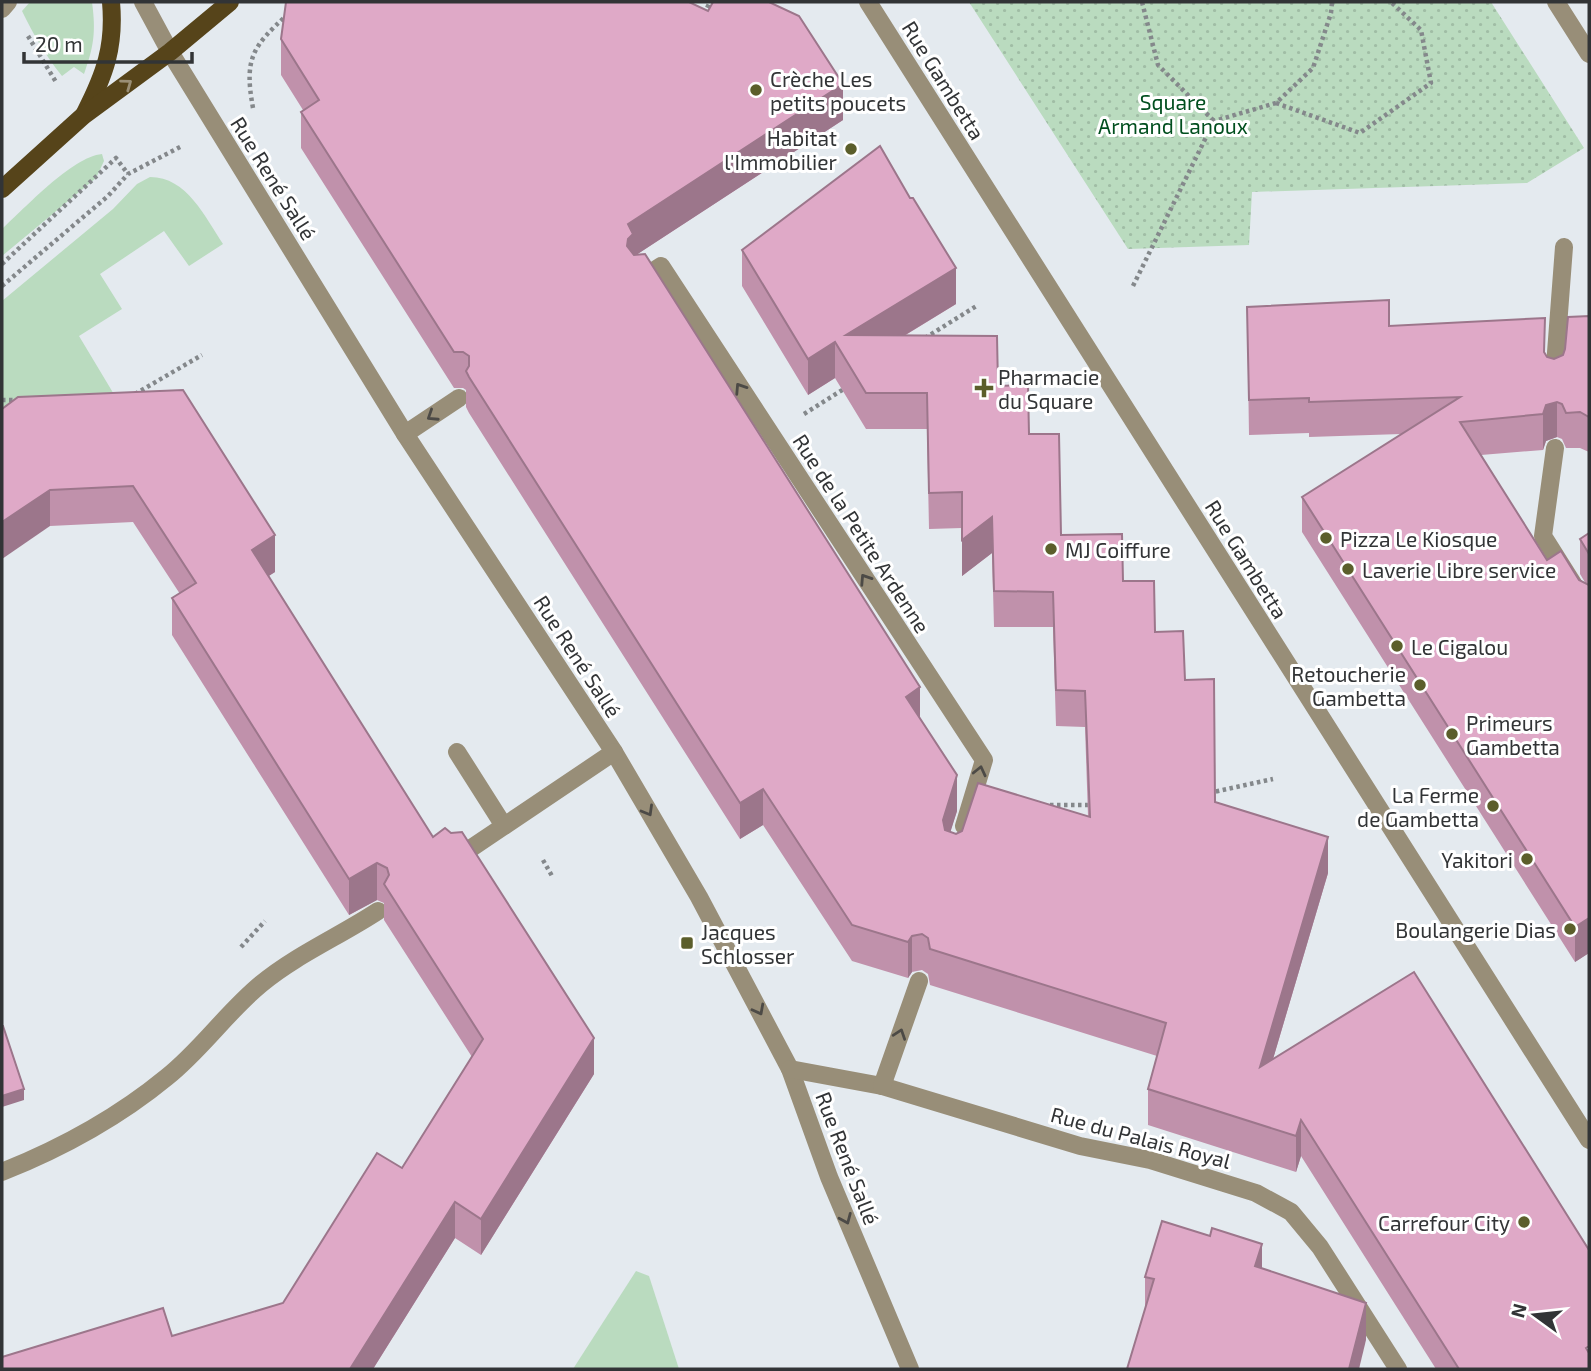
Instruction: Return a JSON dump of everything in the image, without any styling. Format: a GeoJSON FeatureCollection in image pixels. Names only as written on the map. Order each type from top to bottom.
{"type":"FeatureCollection","features":[{"type":"Feature","properties":{"kind":"main road"},"geometry":{"type":"LineString","coordinates":[[83,116],[105,72],[112,41],[111,2]]}},
{"type":"Feature","properties":{"kind":"main road"},"geometry":{"type":"LineString","coordinates":[[2,189],[83,116],[170,52],[230,2]]}},
{"type":"Feature","properties":{"kind":"street"},"geometry":{"type":"LineString","coordinates":[[2,9],[8,2]]}},
{"type":"Feature","properties":{"kind":"street","name":"Rue René Sallé"},"geometry":{"type":"LineString","coordinates":[[143,2],[170,52],[405,434],[614,752],[699,897],[790,1069],[829,1177],[909,1369]]}},
{"type":"Feature","properties":{"kind":"street","name":"Rue Gambetta"},"geometry":{"type":"LineString","coordinates":[[868,2],[1589,1140]]}},
{"type":"Feature","properties":{"kind":"street"},"geometry":{"type":"LineString","coordinates":[[1556,2],[1589,54]]}},
{"type":"Feature","properties":{"kind":"street"},"geometry":{"type":"LineString","coordinates":[[1554,383],[1564,247]]}},
{"type":"Feature","properties":{"kind":"street","name":"Rue de la Petite Ardenne"},"geometry":{"type":"LineString","coordinates":[[638,281],[662,266],[984,760],[958,846]]}},
{"type":"Feature","properties":{"kind":"street"},"geometry":{"type":"LineString","coordinates":[[405,434],[459,398]]}},
{"type":"Feature","properties":{"kind":"street"},"geometry":{"type":"LineString","coordinates":[[1555,448],[1543,536],[1589,609]]}},
{"type":"Feature","properties":{"kind":"street"},"geometry":{"type":"LineString","coordinates":[[457,752],[504,826]]}},
{"type":"Feature","properties":{"kind":"street"},"geometry":{"type":"LineString","coordinates":[[455,859],[614,752]]}},
{"type":"Feature","properties":{"kind":"street"},"geometry":{"type":"LineString","coordinates":[[2,1172],[53,1152],[107,1121],[168,1076],[276,972],[378,911]]}},
{"type":"Feature","properties":{"kind":"street"},"geometry":{"type":"LineString","coordinates":[[882,1086],[919,981]]}},
{"type":"Feature","properties":{"kind":"street","name":"Rue du Palais Royal"},"geometry":{"type":"LineString","coordinates":[[790,1069],[882,1086],[1080,1146],[1163,1164],[1256,1193],[1291,1212],[1320,1247],[1398,1369]]}},
{"type":"Feature","properties":{"kind":"path"},"geometry":{"type":"LineString","coordinates":[[701,22],[710,2]]}},
{"type":"Feature","properties":{"kind":"path"},"geometry":{"type":"LineString","coordinates":[[1142,2],[1158,65],[1214,121]]}},
{"type":"Feature","properties":{"kind":"path"},"geometry":{"type":"LineString","coordinates":[[1133,286],[1214,121],[1276,103],[1313,68],[1332,2]]}},
{"type":"Feature","properties":{"kind":"path"},"geometry":{"type":"LineString","coordinates":[[1276,103],[1360,133],[1431,83],[1421,30],[1391,2]]}},
{"type":"Feature","properties":{"kind":"path"},"geometry":{"type":"LineString","coordinates":[[2,286],[108,197],[128,174],[253,111],[249,72],[253,55],[263,37],[292,10]]}},
{"type":"Feature","properties":{"kind":"path"},"geometry":{"type":"LineString","coordinates":[[25,31],[51,76],[62,88]]}},
{"type":"Feature","properties":{"kind":"path"},"geometry":{"type":"LineString","coordinates":[[2,264],[116,158],[128,174]]}},
{"type":"Feature","properties":{"kind":"path"},"geometry":{"type":"LineString","coordinates":[[918,342],[978,305]]}},
{"type":"Feature","properties":{"kind":"path"},"geometry":{"type":"LineString","coordinates":[[134,395],[202,355]]}},
{"type":"Feature","properties":{"kind":"path"},"geometry":{"type":"LineString","coordinates":[[771,435],[852,384]]}},
{"type":"Feature","properties":{"kind":"path"},"geometry":{"type":"LineString","coordinates":[[2,400],[28,399]]}},
{"type":"Feature","properties":{"kind":"path"},"geometry":{"type":"LineString","coordinates":[[1199,796],[1273,779]]}},
{"type":"Feature","properties":{"kind":"path"},"geometry":{"type":"LineString","coordinates":[[1039,805],[1107,805]]}},
{"type":"Feature","properties":{"kind":"path"},"geometry":{"type":"LineString","coordinates":[[543,860],[552,876]]}},
{"type":"Feature","properties":{"kind":"path"},"geometry":{"type":"LineString","coordinates":[[238,950],[265,921]]}},
{"type":"Feature","properties":{"kind":"green space"},"geometry":{"type":"Polygon","coordinates":[[[30,2],[92,2],[93,39],[84,74],[74,67],[62,76],[56,68],[22,11],[30,2]]]}},
{"type":"Feature","properties":{"kind":"green space","name":"Square Armand Lanoux"},"geometry":{"type":"Polygon","coordinates":[[[969,2],[1491,2],[1584,148],[1527,183],[1252,192],[1249,245],[1128,249],[969,2]]]}},
{"type":"Feature","properties":{"kind":"green space"},"geometry":{"type":"Polygon","coordinates":[[[102,154],[104,161],[96,178],[2,256],[2,229],[63,174],[90,157],[102,154]]]}},
{"type":"Feature","properties":{"kind":"green space"},"geometry":{"type":"Polygon","coordinates":[[[150,177],[163,179],[185,191],[202,211],[223,244],[189,266],[164,231],[100,274],[122,309],[79,336],[118,401],[2,445],[2,301],[113,209],[137,184],[150,177]]]}},
{"type":"Feature","properties":{"kind":"green space"},"geometry":{"type":"Polygon","coordinates":[[[636,1271],[649,1276],[679,1369],[573,1369],[636,1271]]]}},
{"type":"Feature","properties":{"kind":"building"},"geometry":{"type":"Polygon","coordinates":[[[286,2],[689,2],[708,11],[713,2],[769,2],[799,16],[843,84],[628,224],[633,234],[628,239],[627,246],[634,255],[645,254],[920,687],[906,697],[957,775],[943,820],[945,830],[956,834],[962,831],[978,783],[1090,817],[1085,691],[1056,690],[1053,592],[994,591],[992,517],[962,540],[962,492],[929,493],[927,393],[866,393],[835,342],[808,359],[742,250],[880,146],[956,268],[846,335],[997,336],[998,386],[1028,385],[1029,434],[1059,434],[1061,535],[1122,534],[1123,581],[1154,581],[1155,632],[1183,631],[1185,680],[1214,679],[1215,802],[1328,837],[1260,1067],[1414,972],[1589,1250],[1589,1346],[1586,1348],[1589,1353],[1589,1369],[1459,1369],[1301,1120],[1296,1136],[1148,1089],[1166,1023],[930,949],[928,938],[922,934],[912,936],[908,942],[852,925],[763,789],[740,803],[469,377],[466,371],[469,356],[463,352],[454,352],[301,112],[319,100],[281,39],[286,2]]]}},
{"type":"Feature","properties":{"kind":"building"},"geometry":{"type":"Polygon","coordinates":[[[1389,300],[1389,326],[1545,318],[1544,352],[1547,357],[1554,359],[1563,355],[1565,349],[1568,317],[1589,316],[1589,417],[1580,412],[1566,413],[1562,404],[1557,402],[1546,405],[1543,414],[1460,422],[1547,560],[1561,551],[1579,580],[1589,585],[1589,918],[1575,927],[1302,497],[1460,397],[1309,402],[1309,398],[1249,400],[1247,307],[1389,300]]]}},
{"type":"Feature","properties":{"kind":"building"},"geometry":{"type":"Polygon","coordinates":[[[183,390],[275,535],[252,550],[433,837],[445,828],[451,833],[462,832],[594,1038],[481,1219],[455,1202],[350,1369],[2,1369],[2,1357],[163,1308],[172,1336],[283,1303],[377,1153],[402,1168],[483,1039],[384,884],[389,875],[387,868],[377,863],[349,879],[172,598],[196,583],[133,486],[50,490],[2,522],[2,409],[18,397],[183,390]]]}},
{"type":"Feature","properties":{"kind":"building"},"geometry":{"type":"Polygon","coordinates":[[[1589,533],[1589,554],[1580,539],[1589,533]]]}},
{"type":"Feature","properties":{"kind":"building"},"geometry":{"type":"Polygon","coordinates":[[[2,1026],[24,1089],[2,1096],[2,1026]]]}},
{"type":"Feature","properties":{"kind":"building"},"geometry":{"type":"Polygon","coordinates":[[[1162,1221],[1210,1236],[1212,1228],[1262,1244],[1255,1266],[1366,1303],[1349,1369],[1127,1369],[1154,1279],[1145,1277],[1162,1221]]]}},
{"type":"Feature","properties":{"kind":"place","name":"Crèche Les petits poucets"},"geometry":{"type":"Point","coordinates":[756,90]}},
{"type":"Feature","properties":{"kind":"place","name":"Habitat l'Immobilier"},"geometry":{"type":"Point","coordinates":[851,149]}},
{"type":"Feature","properties":{"kind":"place","name":"Pharmacie du Square"},"geometry":{"type":"Point","coordinates":[984,388]}},
{"type":"Feature","properties":{"kind":"place","name":"Pizza Le Kiosque"},"geometry":{"type":"Point","coordinates":[1326,538]}},
{"type":"Feature","properties":{"kind":"place","name":"MJ Coiffure"},"geometry":{"type":"Point","coordinates":[1051,549]}},
{"type":"Feature","properties":{"kind":"place","name":"Laverie Libre service"},"geometry":{"type":"Point","coordinates":[1348,569]}},
{"type":"Feature","properties":{"kind":"place","name":"Le Cigalou"},"geometry":{"type":"Point","coordinates":[1397,646]}},
{"type":"Feature","properties":{"kind":"place","name":"Retoucherie Gambetta"},"geometry":{"type":"Point","coordinates":[1420,685]}},
{"type":"Feature","properties":{"kind":"place","name":"Primeurs Gambetta"},"geometry":{"type":"Point","coordinates":[1452,734]}},
{"type":"Feature","properties":{"kind":"place","name":"La Ferme de Gambetta"},"geometry":{"type":"Point","coordinates":[1493,806]}},
{"type":"Feature","properties":{"kind":"place","name":"Yakitori"},"geometry":{"type":"Point","coordinates":[1527,859]}},
{"type":"Feature","properties":{"kind":"place","name":"Boulangerie Dias"},"geometry":{"type":"Point","coordinates":[1570,929]}},
{"type":"Feature","properties":{"kind":"place","name":"Jacques Schlosser"},"geometry":{"type":"Point","coordinates":[687,943]}},
{"type":"Feature","properties":{"kind":"place","name":"Carrefour City"},"geometry":{"type":"Point","coordinates":[1524,1222]}}]}
